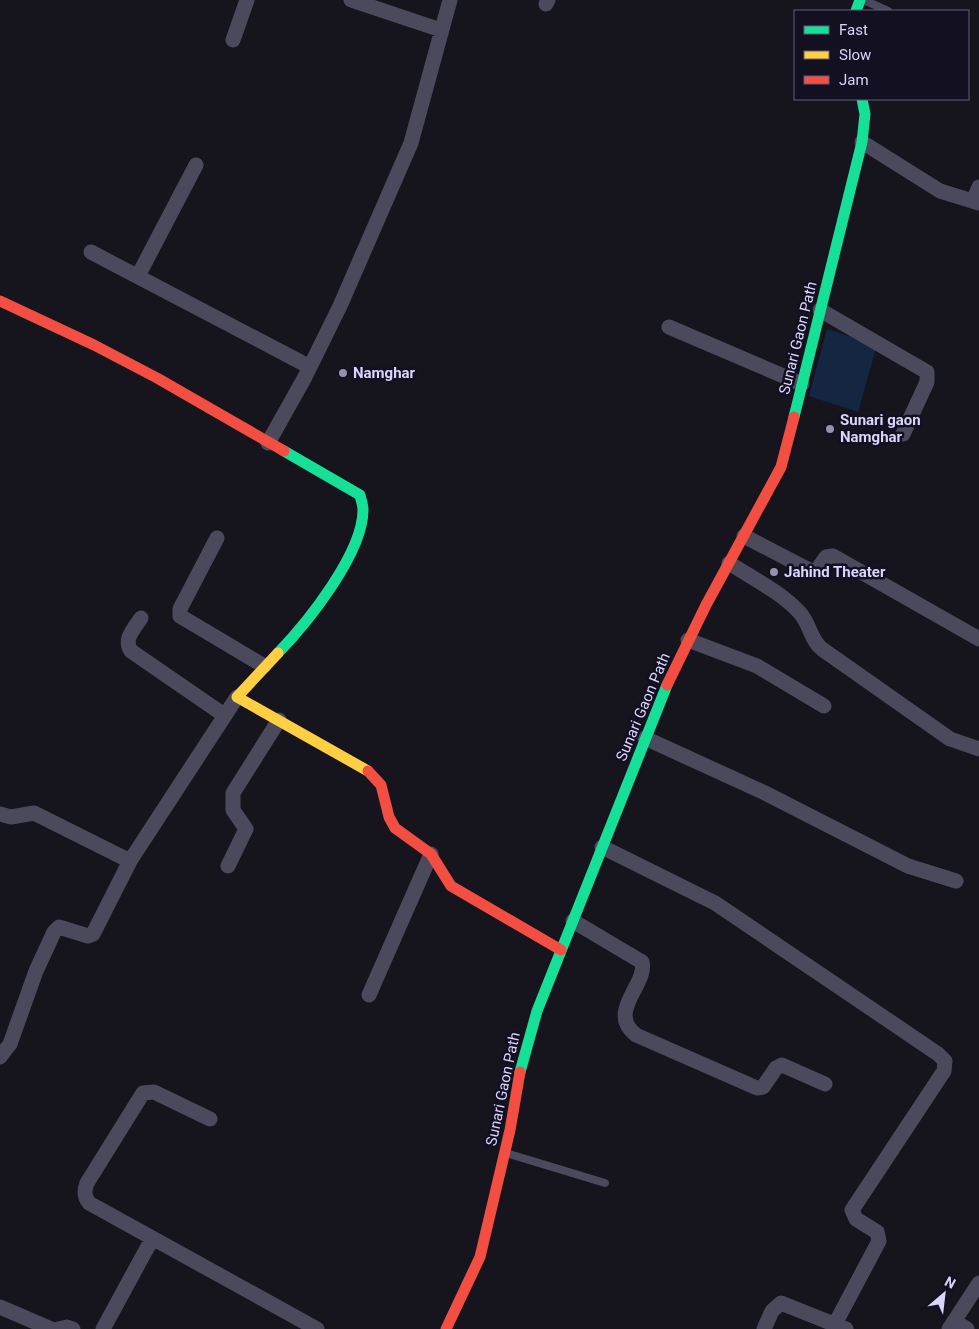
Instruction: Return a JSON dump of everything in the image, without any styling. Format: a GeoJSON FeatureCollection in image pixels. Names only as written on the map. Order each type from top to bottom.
{"type":"FeatureCollection","features":[{"type":"Feature","properties":{"kind":"street"},"geometry":{"type":"LineString","coordinates":[[233,40],[247,0]]}},
{"type":"Feature","properties":{"kind":"street"},"geometry":{"type":"LineString","coordinates":[[351,0],[441,30]]}},
{"type":"Feature","properties":{"kind":"street"},"geometry":{"type":"LineString","coordinates":[[268,443],[340,306],[411,143],[450,0]]}},
{"type":"Feature","properties":{"kind":"street","name":"Sunari Gaon Path"},"geometry":{"type":"LineString","coordinates":[[446,1329],[480,1257],[505,1152],[526,1044],[561,950],[645,738],[688,640],[781,466],[862,142],[865,114],[862,100]]}},
{"type":"Feature","properties":{"kind":"street"},"geometry":{"type":"LineString","coordinates":[[862,142],[940,191],[977,197]]}},
{"type":"Feature","properties":{"kind":"street"},"geometry":{"type":"LineString","coordinates":[[138,276],[196,165]]}},
{"type":"Feature","properties":{"kind":"street"},"geometry":{"type":"LineString","coordinates":[[91,252],[310,366]]}},
{"type":"Feature","properties":{"kind":"street"},"geometry":{"type":"LineString","coordinates":[[0,301],[94,345],[353,491],[364,503],[365,513],[347,559],[320,603],[296,634],[264,666],[224,715],[130,861],[93,934],[88,936],[59,927],[54,932],[36,971],[10,1044],[0,1057]]}},
{"type":"Feature","properties":{"kind":"street"},"geometry":{"type":"LineString","coordinates":[[820,310],[927,372],[927,382],[903,434]]}},
{"type":"Feature","properties":{"kind":"street"},"geometry":{"type":"LineString","coordinates":[[669,327],[802,384]]}},
{"type":"Feature","properties":{"kind":"street"},"geometry":{"type":"LineString","coordinates":[[744,536],[811,571],[817,570],[826,557],[834,556],[979,639]]}},
{"type":"Feature","properties":{"kind":"street"},"geometry":{"type":"LineString","coordinates":[[217,538],[180,609],[180,616],[264,666]]}},
{"type":"Feature","properties":{"kind":"street"},"geometry":{"type":"LineString","coordinates":[[729,563],[793,606],[807,623],[813,639],[822,649],[950,739],[979,750]]}},
{"type":"Feature","properties":{"kind":"street"},"geometry":{"type":"LineString","coordinates":[[141,618],[128,639],[127,645],[131,651],[224,715]]}},
{"type":"Feature","properties":{"kind":"street"},"geometry":{"type":"LineString","coordinates":[[688,640],[757,666],[824,706]]}},
{"type":"Feature","properties":{"kind":"street"},"geometry":{"type":"LineString","coordinates":[[237,697],[371,773],[381,785],[389,817],[395,828],[431,854],[446,880],[459,892],[561,950]]}},
{"type":"Feature","properties":{"kind":"street"},"geometry":{"type":"LineString","coordinates":[[228,866],[245,834],[243,825],[233,810],[233,793],[279,720]]}},
{"type":"Feature","properties":{"kind":"street"},"geometry":{"type":"LineString","coordinates":[[645,738],[773,797],[908,866],[956,880]]}},
{"type":"Feature","properties":{"kind":"street"},"geometry":{"type":"LineString","coordinates":[[0,814],[11,817],[34,813],[130,861]]}},
{"type":"Feature","properties":{"kind":"street"},"geometry":{"type":"LineString","coordinates":[[602,847],[715,903],[938,1054],[945,1061],[944,1071],[852,1210],[856,1219],[877,1232],[879,1241],[843,1328],[781,1303],[772,1311],[764,1329]]}},
{"type":"Feature","properties":{"kind":"street"},"geometry":{"type":"LineString","coordinates":[[369,996],[431,854]]}},
{"type":"Feature","properties":{"kind":"street"},"geometry":{"type":"LineString","coordinates":[[573,921],[642,962],[643,968],[632,992],[625,1019],[626,1025],[636,1035],[757,1088],[763,1087],[779,1066],[825,1084]]}},
{"type":"Feature","properties":{"kind":"street"},"geometry":{"type":"LineString","coordinates":[[210,1119],[154,1092],[143,1093],[87,1183],[84,1194],[89,1203],[317,1329]]}},
{"type":"Feature","properties":{"kind":"street"},"geometry":{"type":"LineString","coordinates":[[103,1329],[152,1239]]}},
{"type":"Feature","properties":{"kind":"street"},"geometry":{"type":"LineString","coordinates":[[957,1326],[979,1283]]}},
{"type":"Feature","properties":{"kind":"street"},"geometry":{"type":"LineString","coordinates":[[0,1307],[51,1329]]}},
{"type":"Feature","properties":{"kind":"street"},"geometry":{"type":"LineString","coordinates":[[59,1329],[67,1327],[73,1329]]}},
{"type":"Feature","properties":{"kind":"lane"},"geometry":{"type":"LineString","coordinates":[[864,0],[886,10]]}},
{"type":"Feature","properties":{"kind":"lane"},"geometry":{"type":"LineString","coordinates":[[505,1152],[605,1183]]}},
{"type":"Feature","properties":{"kind":"water"},"geometry":{"type":"Polygon","coordinates":[[[827,329],[877,345],[858,412],[809,396],[827,329]]]}},
{"type":"Feature","properties":{"kind":"traffic: fast"},"geometry":{"type":"LineString","coordinates":[[856,10],[860,0]]}},
{"type":"Feature","properties":{"kind":"traffic: fast"},"geometry":{"type":"LineString","coordinates":[[794,417],[862,142],[865,114],[862,100]]}},
{"type":"Feature","properties":{"kind":"traffic: fast"},"geometry":{"type":"LineString","coordinates":[[278,653],[304,624],[344,566],[361,527],[363,510],[360,495],[284,451]]}},
{"type":"Feature","properties":{"kind":"traffic: fast"},"geometry":{"type":"LineString","coordinates":[[520,1072],[537,1011],[667,685]]}},
{"type":"Feature","properties":{"kind":"traffic: slow"},"geometry":{"type":"LineString","coordinates":[[278,653],[237,697],[368,771]]}},
{"type":"Feature","properties":{"kind":"traffic: jam"},"geometry":{"type":"LineString","coordinates":[[0,301],[94,345],[157,378],[284,451]]}},
{"type":"Feature","properties":{"kind":"traffic: jam"},"geometry":{"type":"LineString","coordinates":[[667,685],[706,605],[781,467],[794,417]]}},
{"type":"Feature","properties":{"kind":"traffic: jam"},"geometry":{"type":"LineString","coordinates":[[368,771],[381,785],[389,817],[395,828],[431,854],[451,886],[561,950]]}},
{"type":"Feature","properties":{"kind":"traffic: jam"},"geometry":{"type":"LineString","coordinates":[[446,1329],[480,1257],[510,1130],[520,1072]]}},
{"type":"Feature","properties":{"kind":"place","name":"Namghar"},"geometry":{"type":"Point","coordinates":[343,373]}},
{"type":"Feature","properties":{"kind":"place","name":"Sunari gaon Namghar"},"geometry":{"type":"Point","coordinates":[830,429]}},
{"type":"Feature","properties":{"kind":"place","name":"Jahind Theater"},"geometry":{"type":"Point","coordinates":[774,572]}}]}
